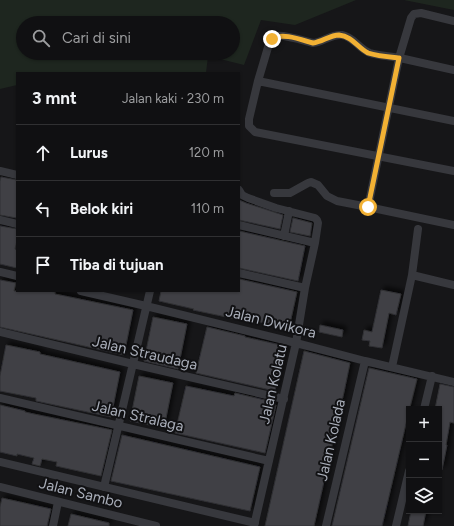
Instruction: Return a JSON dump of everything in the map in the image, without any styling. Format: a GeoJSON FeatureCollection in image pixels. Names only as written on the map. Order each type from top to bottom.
{"type":"FeatureCollection","features":[{"type":"Feature","properties":{"kind":"street"},"geometry":{"type":"LineString","coordinates":[[368,207],[399,58],[409,22],[414,14],[421,13],[454,21]]}},
{"type":"Feature","properties":{"kind":"street"},"geometry":{"type":"LineString","coordinates":[[454,70],[369,53],[354,41],[342,35],[329,37],[313,43],[279,36],[270,41],[249,119],[249,126],[255,132],[454,172]]}},
{"type":"Feature","properties":{"kind":"street"},"geometry":{"type":"LineString","coordinates":[[258,81],[454,121]]}},
{"type":"Feature","properties":{"kind":"street"},"geometry":{"type":"LineString","coordinates":[[0,171],[16,175]]}},
{"type":"Feature","properties":{"kind":"street"},"geometry":{"type":"LineString","coordinates":[[274,193],[290,193],[311,182],[318,186],[336,202],[368,207],[454,225]]}},
{"type":"Feature","properties":{"kind":"street"},"geometry":{"type":"LineString","coordinates":[[240,192],[242,195],[248,198],[289,212],[284,236]]}},
{"type":"Feature","properties":{"kind":"street","name":"Jalan Kolatu"},"geometry":{"type":"LineString","coordinates":[[254,524],[296,343],[318,223],[315,218],[289,212]]}},
{"type":"Feature","properties":{"kind":"street"},"geometry":{"type":"LineString","coordinates":[[0,220],[16,224]]}},
{"type":"Feature","properties":{"kind":"street"},"geometry":{"type":"LineString","coordinates":[[240,225],[315,244]]}},
{"type":"Feature","properties":{"kind":"street"},"geometry":{"type":"LineString","coordinates":[[392,367],[412,275],[418,229]]}},
{"type":"Feature","properties":{"kind":"street"},"geometry":{"type":"LineString","coordinates":[[0,272],[16,276]]}},
{"type":"Feature","properties":{"kind":"street"},"geometry":{"type":"LineString","coordinates":[[240,273],[305,288]]}},
{"type":"Feature","properties":{"kind":"street"},"geometry":{"type":"LineString","coordinates":[[412,275],[454,285]]}},
{"type":"Feature","properties":{"kind":"street","name":"Jalan Dwikora"},"geometry":{"type":"LineString","coordinates":[[86,292],[454,382]]}},
{"type":"Feature","properties":{"kind":"street"},"geometry":{"type":"LineString","coordinates":[[104,487],[150,292]]}},
{"type":"Feature","properties":{"kind":"street","name":"Jalan Straudaga"},"geometry":{"type":"LineString","coordinates":[[0,332],[284,399]]}},
{"type":"Feature","properties":{"kind":"street","name":"Jalan Kolada"},"geometry":{"type":"LineString","coordinates":[[326,526],[365,361]]}},
{"type":"Feature","properties":{"kind":"street"},"geometry":{"type":"LineString","coordinates":[[425,406],[432,376]]}},
{"type":"Feature","properties":{"kind":"street","name":"Jalan Stralaga"},"geometry":{"type":"LineString","coordinates":[[0,398],[269,461]]}},
{"type":"Feature","properties":{"kind":"street"},"geometry":{"type":"LineString","coordinates":[[0,465],[104,487],[254,524]]}},
{"type":"Feature","properties":{"kind":"street"},"geometry":{"type":"LineString","coordinates":[[396,526],[407,478]]}},
{"type":"Feature","properties":{"kind":"street","name":"Jalan Sambo"},"geometry":{"type":"LineString","coordinates":[[0,487],[127,522],[156,526]]}},
{"type":"Feature","properties":{"kind":"street"},"geometry":{"type":"LineString","coordinates":[[52,526],[58,502]]}},
{"type":"Feature","properties":{"kind":"shaded area"},"geometry":{"type":"Polygon","coordinates":[[[0,0],[356,0],[295,25],[261,20],[244,65],[224,60],[240,60],[240,16],[16,16],[16,60],[208,60],[206,72],[16,72],[16,85],[0,89],[0,0]]]}},
{"type":"Feature","properties":{"kind":"shaded area"},"geometry":{"type":"Polygon","coordinates":[[[404,0],[454,0],[454,10],[404,0]]]}},
{"type":"Feature","properties":{"kind":"building"},"geometry":{"type":"Polygon","coordinates":[[[1,177],[16,180],[16,218],[0,215],[1,177]]]}},
{"type":"Feature","properties":{"kind":"building"},"geometry":{"type":"Polygon","coordinates":[[[240,200],[283,215],[280,229],[240,220],[240,200]]]}},
{"type":"Feature","properties":{"kind":"building"},"geometry":{"type":"Polygon","coordinates":[[[293,218],[312,223],[310,236],[290,232],[293,218]]]}},
{"type":"Feature","properties":{"kind":"building"},"geometry":{"type":"Polygon","coordinates":[[[0,226],[16,229],[16,268],[0,264],[0,226]]]}},
{"type":"Feature","properties":{"kind":"building"},"geometry":{"type":"Polygon","coordinates":[[[240,231],[305,246],[298,281],[240,268],[240,231]]]}},
{"type":"Feature","properties":{"kind":"building"},"geometry":{"type":"Polygon","coordinates":[[[240,279],[297,292],[289,328],[255,321],[255,323],[159,301],[161,292],[240,292],[240,279]]]}},
{"type":"Feature","properties":{"kind":"building"},"geometry":{"type":"Polygon","coordinates":[[[0,280],[16,283],[14,291],[16,292],[55,292],[55,294],[133,310],[124,355],[0,327],[0,280]]]}},
{"type":"Feature","properties":{"kind":"building"},"geometry":{"type":"Polygon","coordinates":[[[381,290],[401,294],[396,315],[389,313],[382,348],[369,346],[370,341],[362,340],[364,330],[372,332],[381,290]]]}},
{"type":"Feature","properties":{"kind":"building"},"geometry":{"type":"Polygon","coordinates":[[[153,317],[187,324],[178,369],[144,361],[153,317]]]}},
{"type":"Feature","properties":{"kind":"building"},"geometry":{"type":"Polygon","coordinates":[[[320,325],[343,330],[342,337],[319,332],[320,325]]]}},
{"type":"Feature","properties":{"kind":"building"},"geometry":{"type":"Polygon","coordinates":[[[207,327],[285,346],[275,391],[196,373],[207,327]]]}},
{"type":"Feature","properties":{"kind":"building"},"geometry":{"type":"Polygon","coordinates":[[[6,345],[120,372],[111,417],[36,401],[36,398],[0,391],[0,376],[6,345]]]}},
{"type":"Feature","properties":{"kind":"building"},"geometry":{"type":"Polygon","coordinates":[[[304,351],[350,363],[344,392],[314,526],[265,526],[304,351]]]}},
{"type":"Feature","properties":{"kind":"building"},"geometry":{"type":"Polygon","coordinates":[[[369,368],[417,379],[410,406],[406,406],[406,424],[382,526],[332,526],[369,368]]]}},
{"type":"Feature","properties":{"kind":"building"},"geometry":{"type":"Polygon","coordinates":[[[139,376],[173,383],[164,428],[130,421],[139,376]]]}},
{"type":"Feature","properties":{"kind":"building"},"geometry":{"type":"Polygon","coordinates":[[[440,384],[454,387],[454,423],[450,422],[442,470],[442,406],[436,406],[440,384]]]}},
{"type":"Feature","properties":{"kind":"building"},"geometry":{"type":"Polygon","coordinates":[[[186,386],[234,396],[235,393],[273,402],[272,404],[276,405],[265,453],[175,433],[186,386]]]}},
{"type":"Feature","properties":{"kind":"building"},"geometry":{"type":"Polygon","coordinates":[[[0,405],[25,412],[112,430],[101,476],[56,466],[57,462],[42,459],[40,466],[32,464],[34,458],[0,452],[0,405]]]}},
{"type":"Feature","properties":{"kind":"building"},"geometry":{"type":"Polygon","coordinates":[[[122,435],[260,467],[250,511],[111,481],[122,435]]]}},
{"type":"Feature","properties":{"kind":"building"},"geometry":{"type":"Polygon","coordinates":[[[2,498],[51,509],[47,526],[0,526],[0,507],[2,498]]]}},
{"type":"Feature","properties":{"kind":"building"},"geometry":{"type":"Polygon","coordinates":[[[71,514],[109,523],[109,526],[68,526],[71,514]]]}},
{"type":"Feature","properties":{"kind":"building"},"geometry":{"type":"Polygon","coordinates":[[[410,514],[425,514],[423,526],[408,526],[410,514]]]}},
{"type":"Feature","properties":{"kind":"route"},"geometry":{"type":"LineString","coordinates":[[272,39],[282,36],[313,43],[335,35],[342,35],[354,41],[369,53],[399,58],[368,207]]}}]}
